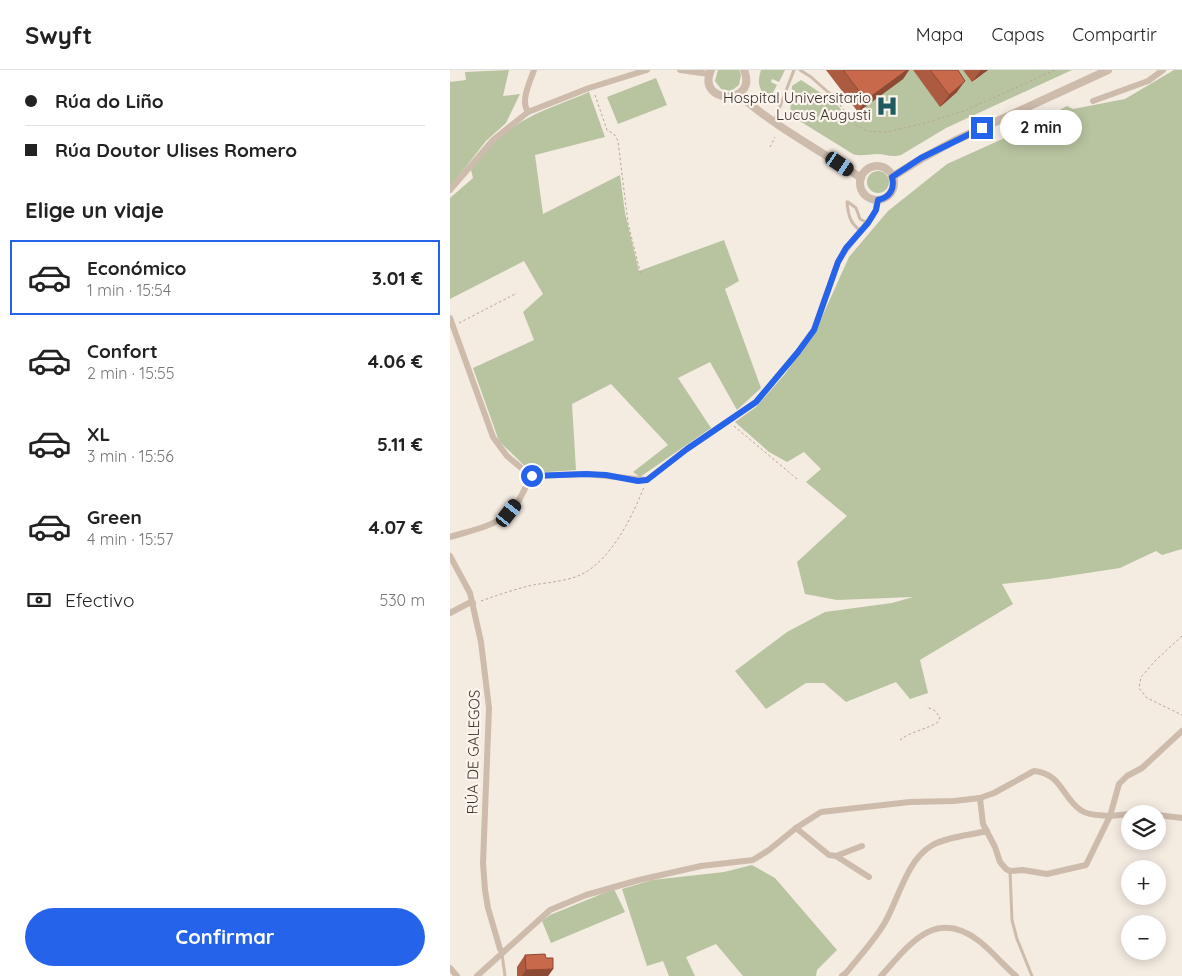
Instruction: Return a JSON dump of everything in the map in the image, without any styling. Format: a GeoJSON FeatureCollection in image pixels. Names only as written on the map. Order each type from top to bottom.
{"type":"FeatureCollection","features":[{"type":"Feature","properties":{"kind":"street"},"geometry":{"type":"LineString","coordinates":[[528,112],[525,108],[525,98],[534,70]]}},
{"type":"Feature","properties":{"kind":"street"},"geometry":{"type":"LineString","coordinates":[[450,190],[493,140],[528,112],[592,87],[647,70]]}},
{"type":"Feature","properties":{"kind":"street"},"geometry":{"type":"LineString","coordinates":[[680,70],[710,72],[709,82],[712,89],[717,94],[730,97],[738,94],[744,88],[746,80],[744,70]]}},
{"type":"Feature","properties":{"kind":"street"},"geometry":{"type":"LineString","coordinates":[[892,177],[921,158],[954,141],[1108,70]]}},
{"type":"Feature","properties":{"kind":"street"},"geometry":{"type":"LineString","coordinates":[[1093,101],[1148,81],[1163,70]]}},
{"type":"Feature","properties":{"kind":"street"},"geometry":{"type":"LineString","coordinates":[[738,94],[758,112],[861,178]]}},
{"type":"Feature","properties":{"kind":"street"},"geometry":{"type":"LineString","coordinates":[[876,166],[886,169],[892,177],[892,190],[886,197],[878,200],[867,197],[863,193],[860,183],[867,170],[876,166]]}},
{"type":"Feature","properties":{"kind":"street"},"geometry":{"type":"LineString","coordinates":[[450,318],[493,437],[507,456],[532,476],[586,474],[606,475],[638,481],[647,480],[687,449],[756,402],[798,352],[814,330],[838,262],[846,248],[868,223],[876,210],[878,200]]}},
{"type":"Feature","properties":{"kind":"street"},"geometry":{"type":"LineString","coordinates":[[450,537],[494,522],[509,513],[519,500],[532,476]]}},
{"type":"Feature","properties":{"kind":"street","name":"RÚA DE GALEGOS"},"geometry":{"type":"LineString","coordinates":[[450,556],[470,593],[481,642],[489,708],[483,862],[485,890],[502,953]]}},
{"type":"Feature","properties":{"kind":"street"},"geometry":{"type":"LineString","coordinates":[[450,612],[473,603]]}},
{"type":"Feature","properties":{"kind":"street"},"geometry":{"type":"LineString","coordinates":[[980,798],[984,824],[1000,862],[1006,869],[1010,871],[1022,870],[1047,874],[1086,865],[1110,816],[1119,784],[1127,776],[1142,768],[1182,731]]}},
{"type":"Feature","properties":{"kind":"street"},"geometry":{"type":"LineString","coordinates":[[477,976],[550,910],[586,895],[639,880],[701,866],[753,860],[821,812],[910,802],[954,801],[980,798],[994,793],[1034,772],[1040,772],[1050,775],[1083,812],[1095,815],[1121,815]]}},
{"type":"Feature","properties":{"kind":"street"},"geometry":{"type":"LineString","coordinates":[[1166,816],[1182,818]]}},
{"type":"Feature","properties":{"kind":"street"},"geometry":{"type":"LineString","coordinates":[[796,828],[829,855],[836,856],[869,877]]}},
{"type":"Feature","properties":{"kind":"street"},"geometry":{"type":"LineString","coordinates":[[842,976],[857,960],[884,924],[907,876],[930,846],[987,831]]}},
{"type":"Feature","properties":{"kind":"street"},"geometry":{"type":"LineString","coordinates":[[836,856],[862,846]]}},
{"type":"Feature","properties":{"kind":"street"},"geometry":{"type":"LineString","coordinates":[[880,976],[914,940],[931,930],[950,927],[965,932],[980,942],[1016,976]]}},
{"type":"Feature","properties":{"kind":"street"},"geometry":{"type":"LineString","coordinates":[[450,968],[457,976]]}},
{"type":"Feature","properties":{"kind":"lane"},"geometry":{"type":"LineString","coordinates":[[774,122],[794,70]]}},
{"type":"Feature","properties":{"kind":"lane"},"geometry":{"type":"LineString","coordinates":[[800,70],[811,76],[837,100]]}},
{"type":"Feature","properties":{"kind":"lane"},"geometry":{"type":"LineString","coordinates":[[861,231],[854,227],[847,202],[856,208],[860,219],[868,223]]}},
{"type":"Feature","properties":{"kind":"lane"},"geometry":{"type":"LineString","coordinates":[[1010,871],[1012,920],[1017,939],[1032,976]]}},
{"type":"Feature","properties":{"kind":"lane"},"geometry":{"type":"LineString","coordinates":[[502,953],[505,976]]}},
{"type":"Feature","properties":{"kind":"path"},"geometry":{"type":"LineString","coordinates":[[837,100],[856,125],[867,131],[886,132],[922,124],[964,111],[1055,70]]}},
{"type":"Feature","properties":{"kind":"path"},"geometry":{"type":"LineString","coordinates":[[592,87],[607,130],[614,134],[618,142],[628,223],[641,275]]}},
{"type":"Feature","properties":{"kind":"path"},"geometry":{"type":"LineString","coordinates":[[770,147],[775,137]]}},
{"type":"Feature","properties":{"kind":"path"},"geometry":{"type":"LineString","coordinates":[[454,326],[517,293]]}},
{"type":"Feature","properties":{"kind":"path"},"geometry":{"type":"LineString","coordinates":[[730,419],[735,427],[797,479]]}},
{"type":"Feature","properties":{"kind":"path"},"geometry":{"type":"LineString","coordinates":[[473,603],[532,585],[563,580],[588,571],[608,552],[624,530],[647,480]]}},
{"type":"Feature","properties":{"kind":"path"},"geometry":{"type":"LineString","coordinates":[[1182,636],[1141,677],[1139,688],[1147,698],[1182,715]]}},
{"type":"Feature","properties":{"kind":"path"},"geometry":{"type":"LineString","coordinates":[[900,740],[907,734],[920,731],[938,722],[940,716],[934,710],[926,707]]}},
{"type":"Feature","properties":{"kind":"green space"},"geometry":{"type":"Polygon","coordinates":[[[509,70],[503,96],[520,94],[506,123],[486,141],[450,187],[450,82],[466,80],[465,72],[509,70]]]}},
{"type":"Feature","properties":{"kind":"green space"},"geometry":{"type":"Polygon","coordinates":[[[718,70],[739,70],[741,75],[739,85],[731,91],[721,89],[715,81],[718,70]]]}},
{"type":"Feature","properties":{"kind":"green space"},"geometry":{"type":"Polygon","coordinates":[[[761,70],[785,70],[779,82],[772,79],[771,82],[777,85],[770,98],[763,92],[760,86],[761,70]]]}},
{"type":"Feature","properties":{"kind":"green space","name":"Hospital Universitario Lucus Augusti"},"geometry":{"type":"Polygon","coordinates":[[[896,70],[913,70],[941,107],[940,70],[963,70],[973,82],[988,70],[1072,70],[946,128],[898,156],[853,154],[790,115],[792,86],[801,80],[836,103],[849,120],[896,70]]]}},
{"type":"Feature","properties":{"kind":"green space"},"geometry":{"type":"Polygon","coordinates":[[[1174,70],[1182,70],[1182,549],[1162,555],[1156,551],[1120,568],[1002,584],[1013,604],[920,660],[928,693],[910,699],[896,682],[846,702],[824,683],[806,683],[766,709],[735,671],[787,632],[825,612],[892,603],[913,597],[837,600],[805,594],[797,562],[847,516],[806,482],[821,469],[804,452],[787,462],[769,452],[735,422],[756,407],[785,374],[817,328],[849,257],[888,211],[947,164],[1027,128],[1067,106],[1073,109],[1125,99],[1174,70]]]}},
{"type":"Feature","properties":{"kind":"green space"},"geometry":{"type":"Polygon","coordinates":[[[656,78],[667,105],[618,124],[607,97],[656,78]]]}},
{"type":"Feature","properties":{"kind":"green space"},"geometry":{"type":"Polygon","coordinates":[[[589,92],[605,137],[535,155],[543,214],[620,175],[625,213],[639,271],[724,240],[739,281],[725,289],[761,388],[737,410],[710,362],[678,378],[711,428],[640,477],[633,472],[668,445],[611,384],[572,404],[576,470],[532,473],[499,441],[473,368],[534,340],[523,312],[543,294],[524,261],[450,299],[450,198],[473,178],[471,170],[500,137],[537,113],[589,92]]]}},
{"type":"Feature","properties":{"kind":"green space"},"geometry":{"type":"Polygon","coordinates":[[[878,171],[886,174],[889,182],[886,190],[878,193],[870,190],[867,182],[870,174],[878,171]]]}},
{"type":"Feature","properties":{"kind":"green space"},"geometry":{"type":"Polygon","coordinates":[[[752,865],[775,878],[837,950],[817,970],[816,976],[743,976],[716,944],[686,957],[695,976],[669,976],[663,961],[647,966],[622,889],[652,880],[724,872],[752,865]]]}},
{"type":"Feature","properties":{"kind":"green space"},"geometry":{"type":"Polygon","coordinates":[[[614,889],[625,912],[551,943],[542,921],[550,915],[614,889]]]}},
{"type":"Feature","properties":{"kind":"building"},"geometry":{"type":"Polygon","coordinates":[[[843,70],[907,70],[866,100],[843,70]]]}},
{"type":"Feature","properties":{"kind":"building"},"geometry":{"type":"Polygon","coordinates":[[[930,70],[958,70],[965,81],[949,95],[930,70]]]}},
{"type":"Feature","properties":{"kind":"building"},"geometry":{"type":"Polygon","coordinates":[[[545,954],[546,958],[553,958],[553,969],[526,970],[525,955],[545,954]]]}},
{"type":"Feature","properties":{"kind":"place","name":"Hospital Universitario Lucus Augusti"},"geometry":{"type":"Point","coordinates":[887,106]}},
{"type":"Feature","properties":{"kind":"route"},"geometry":{"type":"LineString","coordinates":[[532,476],[586,474],[606,475],[638,481],[647,480],[687,449],[756,402],[814,330],[838,262],[846,248],[868,223],[876,210],[878,200],[890,194],[894,181],[892,177],[921,158],[982,128]]}}]}
